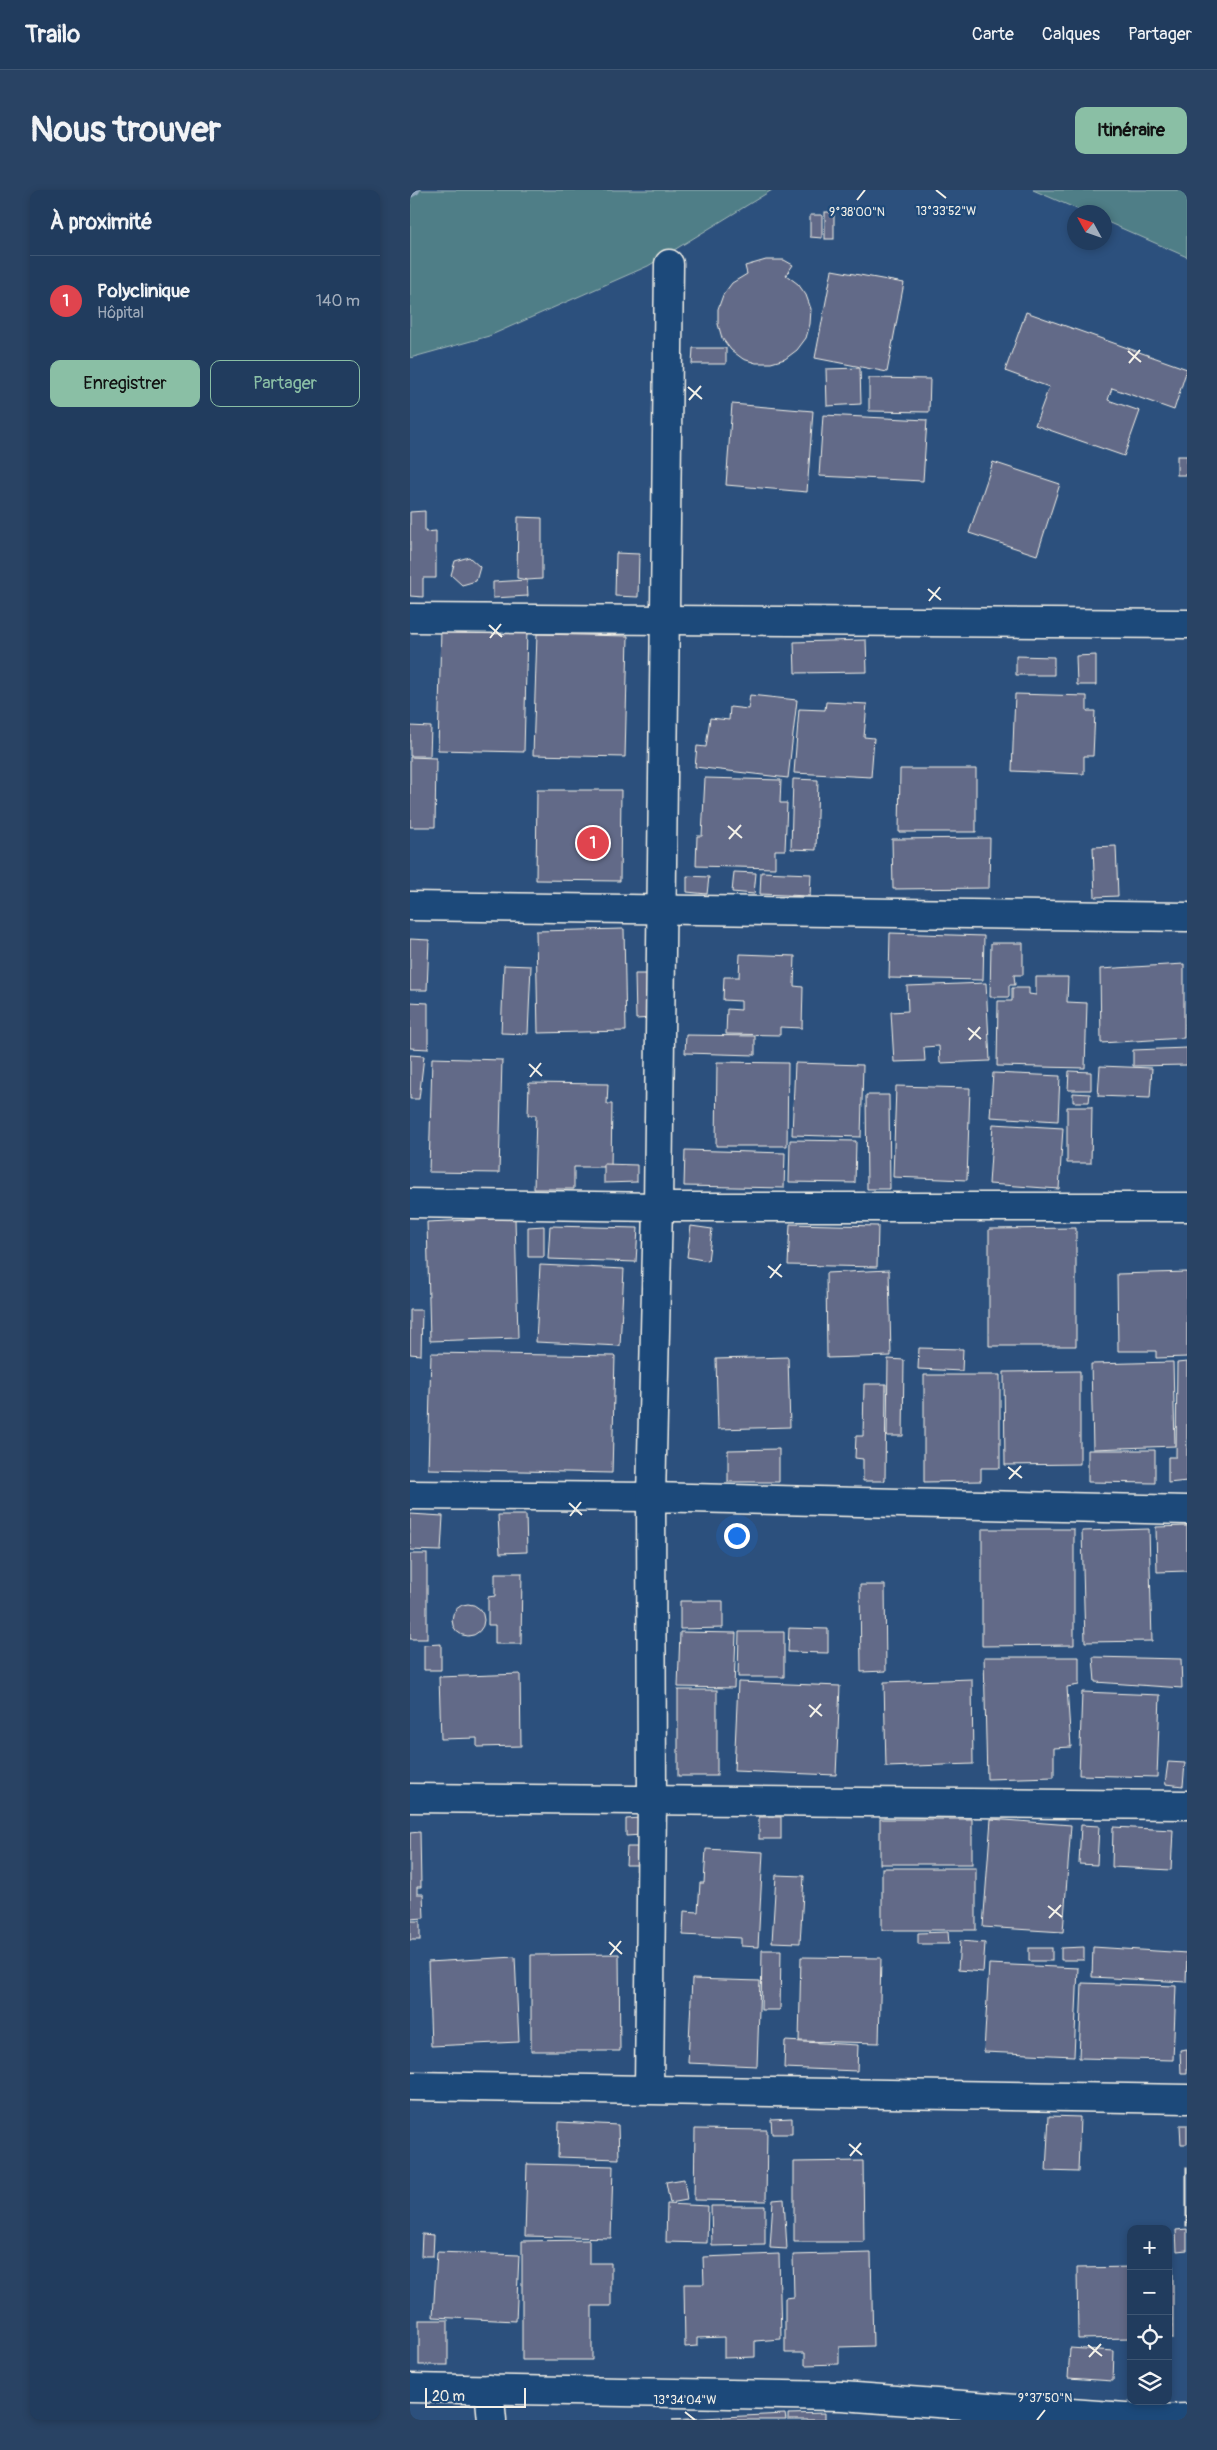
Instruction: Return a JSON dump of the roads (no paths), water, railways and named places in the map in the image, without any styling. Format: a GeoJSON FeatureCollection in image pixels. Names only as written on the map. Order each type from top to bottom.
{"type":"FeatureCollection","features":[{"type":"Feature","properties":{"kind":"street"},"geometry":{"type":"LineString","coordinates":[[649,2089],[652,1802],[651,1497],[658,1207],[669,264]]}},
{"type":"Feature","properties":{"kind":"street"},"geometry":{"type":"LineString","coordinates":[[410,618],[1187,624]]}},
{"type":"Feature","properties":{"kind":"street"},"geometry":{"type":"LineString","coordinates":[[410,906],[1187,917]]}},
{"type":"Feature","properties":{"kind":"street"},"geometry":{"type":"LineString","coordinates":[[410,1203],[658,1207],[1187,1207]]}},
{"type":"Feature","properties":{"kind":"street"},"geometry":{"type":"LineString","coordinates":[[410,1495],[651,1497],[1187,1510]]}},
{"type":"Feature","properties":{"kind":"street"},"geometry":{"type":"LineString","coordinates":[[410,1798],[652,1802],[1187,1805]]}},
{"type":"Feature","properties":{"kind":"street"},"geometry":{"type":"LineString","coordinates":[[410,2086],[1187,2100]]}},
{"type":"Feature","properties":{"kind":"street"},"geometry":{"type":"LineString","coordinates":[[410,2388],[489,2389],[843,2408],[1154,2420],[1187,2418]]}},
{"type":"Feature","properties":{"kind":"street"},"geometry":{"type":"LineString","coordinates":[[489,2389],[492,2420]]}},
{"type":"Feature","properties":{"kind":"waterway"},"geometry":{"type":"LineString","coordinates":[[410,193],[415,190]]}},
{"type":"Feature","properties":{"kind":"place","name":"Polyclinique"},"geometry":{"type":"Point","coordinates":[593,843]}}]}
